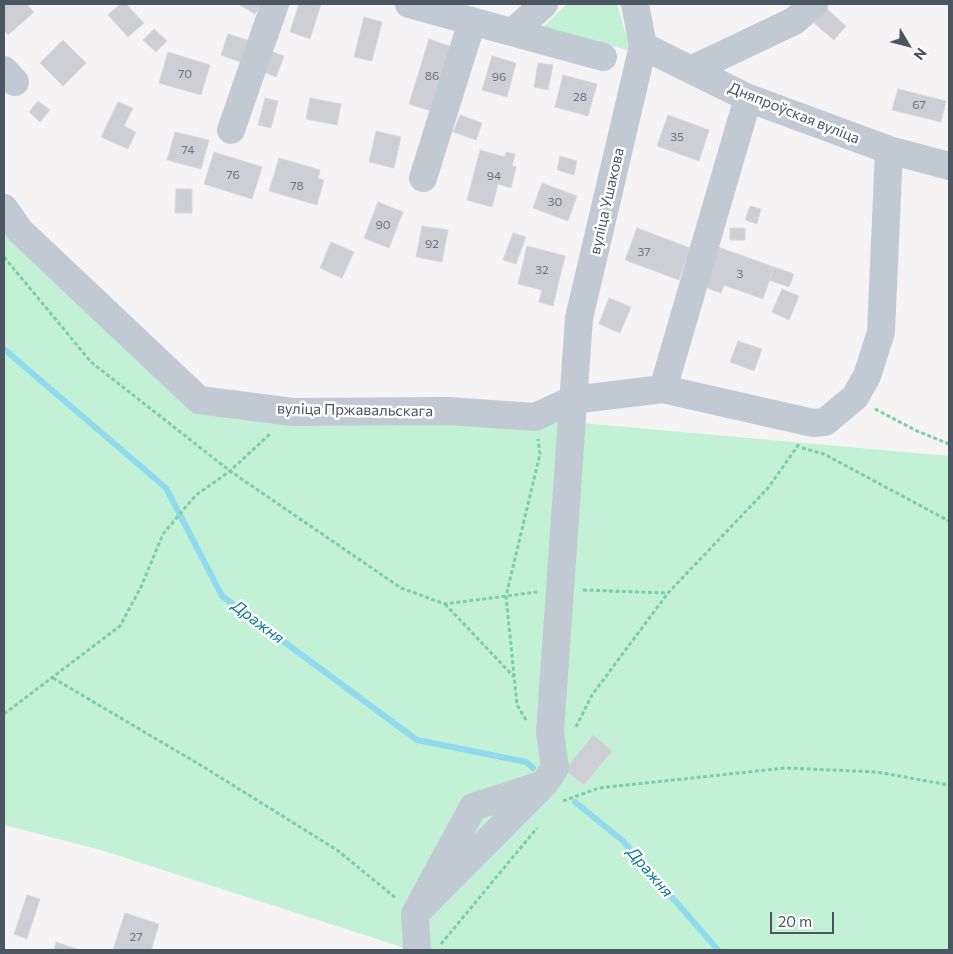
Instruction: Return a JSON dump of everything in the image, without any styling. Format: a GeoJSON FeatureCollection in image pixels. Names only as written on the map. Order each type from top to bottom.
{"type":"FeatureCollection","features":[{"type":"Feature","properties":{"kind":"street"},"geometry":{"type":"LineString","coordinates":[[231,130],[276,4]]}},
{"type":"Feature","properties":{"kind":"street"},"geometry":{"type":"LineString","coordinates":[[410,4],[472,22],[514,31],[603,57]]}},
{"type":"Feature","properties":{"kind":"street"},"geometry":{"type":"LineString","coordinates":[[514,31],[544,4]]}},
{"type":"Feature","properties":{"kind":"street","name":"вуліца Ушакова"},"geometry":{"type":"LineString","coordinates":[[551,793],[555,768],[550,732],[579,318],[643,46],[635,4]]}},
{"type":"Feature","properties":{"kind":"street"},"geometry":{"type":"LineString","coordinates":[[693,69],[794,21],[814,4]]}},
{"type":"Feature","properties":{"kind":"street"},"geometry":{"type":"LineString","coordinates":[[424,178],[472,22]]}},
{"type":"Feature","properties":{"kind":"street","name":"Дняпроўская вуліца"},"geometry":{"type":"LineString","coordinates":[[643,46],[693,69],[748,98],[889,150],[949,166]]}},
{"type":"Feature","properties":{"kind":"street"},"geometry":{"type":"LineString","coordinates":[[748,98],[662,388],[813,423],[825,422],[855,397],[867,376],[881,332],[889,150]]}},
{"type":"Feature","properties":{"kind":"street","name":"вуліца Пржавальскага"},"geometry":{"type":"LineString","coordinates":[[4,208],[20,231],[199,400],[293,412],[448,411],[535,417],[572,400],[662,388]]}},
{"type":"Feature","properties":{"kind":"street"},"geometry":{"type":"LineString","coordinates":[[417,950],[415,914],[473,807],[551,793]]}},
{"type":"Feature","properties":{"kind":"path"},"geometry":{"type":"LineString","coordinates":[[4,257],[91,362],[230,471],[402,588],[444,604],[514,677]]}},
{"type":"Feature","properties":{"kind":"path"},"geometry":{"type":"LineString","coordinates":[[855,397],[917,431],[949,444]]}},
{"type":"Feature","properties":{"kind":"path"},"geometry":{"type":"LineString","coordinates":[[4,714],[120,626],[141,586],[162,534],[196,496],[230,471],[293,412]]}},
{"type":"Feature","properties":{"kind":"path"},"geometry":{"type":"LineString","coordinates":[[531,729],[517,705],[506,596],[540,454],[535,417]]}},
{"type":"Feature","properties":{"kind":"path"},"geometry":{"type":"LineString","coordinates":[[572,736],[592,695],[668,593],[768,488],[813,423]]}},
{"type":"Feature","properties":{"kind":"path"},"geometry":{"type":"LineString","coordinates":[[797,446],[824,454],[949,521]]}},
{"type":"Feature","properties":{"kind":"path"},"geometry":{"type":"LineString","coordinates":[[444,604],[560,589],[668,593]]}},
{"type":"Feature","properties":{"kind":"path"},"geometry":{"type":"LineString","coordinates":[[53,678],[202,766],[337,850],[415,914]]}},
{"type":"Feature","properties":{"kind":"path"},"geometry":{"type":"LineString","coordinates":[[551,793],[785,768],[878,772],[949,785]]}},
{"type":"Feature","properties":{"kind":"path"},"geometry":{"type":"LineString","coordinates":[[436,950],[539,825]]}},
{"type":"Feature","properties":{"kind":"green space"},"geometry":{"type":"Polygon","coordinates":[[[567,4],[617,4],[631,51],[542,28],[567,4]]]}},
{"type":"Feature","properties":{"kind":"green space"},"geometry":{"type":"Polygon","coordinates":[[[4,232],[199,400],[448,411],[949,456],[949,950],[411,950],[101,850],[4,825],[4,232]]]}},
{"type":"Feature","properties":{"kind":"building"},"geometry":{"type":"Polygon","coordinates":[[[4,4],[26,4],[34,12],[8,35],[4,30],[4,4]]]}},
{"type":"Feature","properties":{"kind":"building"},"geometry":{"type":"Polygon","coordinates":[[[120,4],[126,4],[144,23],[128,37],[108,15],[120,4]]]}},
{"type":"Feature","properties":{"kind":"building"},"geometry":{"type":"Polygon","coordinates":[[[238,4],[261,4],[255,14],[238,4]]]}},
{"type":"Feature","properties":{"kind":"building"},"geometry":{"type":"Polygon","coordinates":[[[299,4],[321,4],[310,39],[290,32],[299,4]]]}},
{"type":"Feature","properties":{"kind":"building"},"geometry":{"type":"Polygon","coordinates":[[[827,9],[846,26],[834,40],[814,23],[827,9]]]}},
{"type":"Feature","properties":{"kind":"building"},"geometry":{"type":"Polygon","coordinates":[[[364,17],[382,22],[372,61],[354,57],[364,17]]]}},
{"type":"Feature","properties":{"kind":"building"},"geometry":{"type":"Polygon","coordinates":[[[154,29],[167,41],[156,52],[143,40],[154,29]]]}},
{"type":"Feature","properties":{"kind":"building"},"geometry":{"type":"Polygon","coordinates":[[[228,34],[250,41],[243,63],[221,55],[228,34]]]}},
{"type":"Feature","properties":{"kind":"building"},"geometry":{"type":"Polygon","coordinates":[[[429,39],[455,48],[434,112],[409,104],[429,39]]]}},
{"type":"Feature","properties":{"kind":"building"},"geometry":{"type":"Polygon","coordinates":[[[63,40],[86,63],[63,86],[40,63],[63,40]]]}},
{"type":"Feature","properties":{"kind":"building"},"geometry":{"type":"Polygon","coordinates":[[[267,50],[284,56],[276,77],[259,70],[267,50]]]}},
{"type":"Feature","properties":{"kind":"building"},"geometry":{"type":"Polygon","coordinates":[[[168,52],[210,65],[201,95],[159,83],[168,52]]]}},
{"type":"Feature","properties":{"kind":"building"},"geometry":{"type":"Polygon","coordinates":[[[492,56],[516,63],[507,97],[482,90],[492,56]]]}},
{"type":"Feature","properties":{"kind":"building"},"geometry":{"type":"Polygon","coordinates":[[[538,63],[553,65],[548,90],[534,87],[538,63]]]}},
{"type":"Feature","properties":{"kind":"building"},"geometry":{"type":"Polygon","coordinates":[[[563,75],[597,84],[588,116],[555,107],[563,75]]]}},
{"type":"Feature","properties":{"kind":"building"},"geometry":{"type":"Polygon","coordinates":[[[898,89],[946,101],[941,122],[892,110],[898,89]]]}},
{"type":"Feature","properties":{"kind":"building"},"geometry":{"type":"Polygon","coordinates":[[[265,98],[278,101],[271,128],[258,125],[265,98]]]}},
{"type":"Feature","properties":{"kind":"building"},"geometry":{"type":"Polygon","coordinates":[[[310,98],[341,104],[337,125],[306,119],[310,98]]]}},
{"type":"Feature","properties":{"kind":"building"},"geometry":{"type":"Polygon","coordinates":[[[38,101],[50,110],[40,122],[29,112],[38,101]]]}},
{"type":"Feature","properties":{"kind":"building"},"geometry":{"type":"Polygon","coordinates":[[[118,102],[133,108],[124,126],[136,132],[128,149],[101,137],[118,102]]]}},
{"type":"Feature","properties":{"kind":"building"},"geometry":{"type":"Polygon","coordinates":[[[460,115],[482,123],[476,140],[453,132],[460,115]]]}},
{"type":"Feature","properties":{"kind":"building"},"geometry":{"type":"Polygon","coordinates":[[[668,115],[709,130],[699,161],[657,146],[668,115]]]}},
{"type":"Feature","properties":{"kind":"building"},"geometry":{"type":"Polygon","coordinates":[[[376,131],[401,137],[394,168],[369,162],[376,131]]]}},
{"type":"Feature","properties":{"kind":"building"},"geometry":{"type":"Polygon","coordinates":[[[175,132],[209,140],[201,169],[167,160],[175,132]]]}},
{"type":"Feature","properties":{"kind":"building"},"geometry":{"type":"Polygon","coordinates":[[[480,150],[505,157],[506,152],[515,154],[512,166],[516,167],[511,188],[498,184],[492,207],[467,200],[480,150]]]}},
{"type":"Feature","properties":{"kind":"building"},"geometry":{"type":"Polygon","coordinates":[[[214,152],[262,167],[252,199],[204,184],[214,152]]]}},
{"type":"Feature","properties":{"kind":"building"},"geometry":{"type":"Polygon","coordinates":[[[560,156],[577,161],[574,175],[557,170],[560,156]]]}},
{"type":"Feature","properties":{"kind":"building"},"geometry":{"type":"Polygon","coordinates":[[[279,158],[320,170],[318,178],[324,180],[317,205],[269,191],[279,158]]]}},
{"type":"Feature","properties":{"kind":"building"},"geometry":{"type":"Polygon","coordinates":[[[542,183],[577,196],[568,221],[533,208],[542,183]]]}},
{"type":"Feature","properties":{"kind":"building"},"geometry":{"type":"Polygon","coordinates":[[[176,189],[192,189],[192,213],[175,213],[176,189]]]}},
{"type":"Feature","properties":{"kind":"building"},"geometry":{"type":"Polygon","coordinates":[[[378,202],[403,212],[389,248],[364,238],[378,202]]]}},
{"type":"Feature","properties":{"kind":"building"},"geometry":{"type":"Polygon","coordinates":[[[750,206],[761,209],[757,224],[745,220],[750,206]]]}},
{"type":"Feature","properties":{"kind":"building"},"geometry":{"type":"Polygon","coordinates":[[[422,226],[448,230],[442,262],[416,257],[422,226]]]}},
{"type":"Feature","properties":{"kind":"building"},"geometry":{"type":"Polygon","coordinates":[[[637,228],[690,248],[679,280],[625,260],[637,228]]]}},
{"type":"Feature","properties":{"kind":"building"},"geometry":{"type":"Polygon","coordinates":[[[730,228],[745,228],[745,240],[730,240],[730,228]]]}},
{"type":"Feature","properties":{"kind":"building"},"geometry":{"type":"Polygon","coordinates":[[[513,233],[526,237],[516,264],[503,260],[513,233]]]}},
{"type":"Feature","properties":{"kind":"building"},"geometry":{"type":"Polygon","coordinates":[[[331,242],[354,252],[342,278],[320,268],[331,242]]]}},
{"type":"Feature","properties":{"kind":"building"},"geometry":{"type":"Polygon","coordinates":[[[527,246],[565,256],[553,306],[539,302],[542,290],[518,284],[527,246]]]}},
{"type":"Feature","properties":{"kind":"building"},"geometry":{"type":"Polygon","coordinates":[[[718,247],[774,267],[763,299],[724,285],[721,293],[704,287],[718,247]]]}},
{"type":"Feature","properties":{"kind":"building"},"geometry":{"type":"Polygon","coordinates":[[[774,267],[794,274],[789,287],[769,280],[774,267]]]}},
{"type":"Feature","properties":{"kind":"building"},"geometry":{"type":"Polygon","coordinates":[[[782,289],[799,296],[789,320],[772,312],[782,289]]]}},
{"type":"Feature","properties":{"kind":"building"},"geometry":{"type":"Polygon","coordinates":[[[609,298],[631,307],[620,333],[599,324],[609,298]]]}},
{"type":"Feature","properties":{"kind":"building"},"geometry":{"type":"Polygon","coordinates":[[[738,341],[762,349],[754,371],[730,362],[738,341]]]}},
{"type":"Feature","properties":{"kind":"building"},"geometry":{"type":"Polygon","coordinates":[[[593,735],[612,751],[584,785],[565,770],[593,735]]]}},
{"type":"Feature","properties":{"kind":"building"},"geometry":{"type":"Polygon","coordinates":[[[27,895],[40,899],[27,939],[14,934],[27,895]]]}},
{"type":"Feature","properties":{"kind":"building"},"geometry":{"type":"Polygon","coordinates":[[[125,913],[159,924],[151,950],[113,950],[125,913]]]}},
{"type":"Feature","properties":{"kind":"building"},"geometry":{"type":"Polygon","coordinates":[[[56,942],[80,950],[54,950],[56,942]]]}},
{"type":"Feature","properties":{"kind":"waterway","name":"Дражня"},"geometry":{"type":"LineString","coordinates":[[4,349],[166,488],[222,596],[417,740],[526,762],[533,768]]}},
{"type":"Feature","properties":{"kind":"waterway","name":"Дражня"},"geometry":{"type":"LineString","coordinates":[[575,802],[623,841],[718,950]]}}]}
